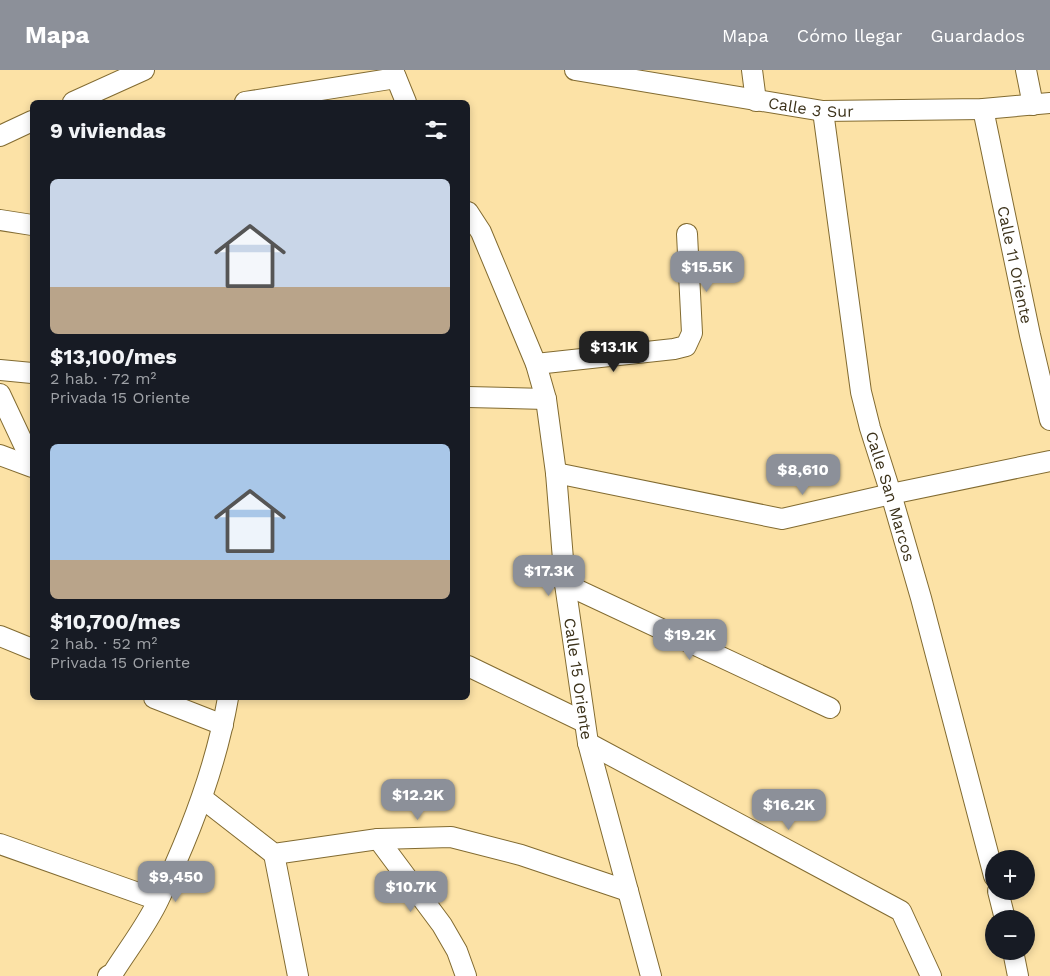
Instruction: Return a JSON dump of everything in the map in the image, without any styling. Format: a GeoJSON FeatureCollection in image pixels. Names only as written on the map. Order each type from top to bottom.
{"type":"FeatureCollection","features":[{"type":"Feature","properties":{"kind":"street"},"geometry":{"type":"LineString","coordinates":[[77,100],[144,70]]}},
{"type":"Feature","properties":{"kind":"street","name":"Calle 3 Sur"},"geometry":{"type":"LineString","coordinates":[[575,70],[823,111],[983,109],[1041,104]]}},
{"type":"Feature","properties":{"kind":"street"},"geometry":{"type":"LineString","coordinates":[[752,70],[756,101]]}},
{"type":"Feature","properties":{"kind":"street"},"geometry":{"type":"LineString","coordinates":[[1026,70],[1041,104]]}},
{"type":"Feature","properties":{"kind":"street"},"geometry":{"type":"LineString","coordinates":[[256,100],[395,74],[405,100]]}},
{"type":"Feature","properties":{"kind":"street","name":"Calle 11 Oriente"},"geometry":{"type":"LineString","coordinates":[[983,109],[1030,335],[1050,420]]}},
{"type":"Feature","properties":{"kind":"street","name":"Calle San Marcos"},"geometry":{"type":"LineString","coordinates":[[823,111],[861,392],[921,598],[987,850]]}},
{"type":"Feature","properties":{"kind":"street"},"geometry":{"type":"LineString","coordinates":[[0,136],[30,122]]}},
{"type":"Feature","properties":{"kind":"street","name":"Calle 15 Oriente"},"geometry":{"type":"LineString","coordinates":[[470,219],[474,232],[536,364],[546,400],[556,474],[565,584],[588,744],[651,976]]}},
{"type":"Feature","properties":{"kind":"street"},"geometry":{"type":"LineString","coordinates":[[0,220],[30,225]]}},
{"type":"Feature","properties":{"kind":"street"},"geometry":{"type":"LineString","coordinates":[[536,364],[674,349],[686,346],[692,333],[687,234]]}},
{"type":"Feature","properties":{"kind":"street"},"geometry":{"type":"LineString","coordinates":[[0,370],[30,373]]}},
{"type":"Feature","properties":{"kind":"street"},"geometry":{"type":"LineString","coordinates":[[0,394],[30,458]]}},
{"type":"Feature","properties":{"kind":"street"},"geometry":{"type":"LineString","coordinates":[[470,397],[546,400]]}},
{"type":"Feature","properties":{"kind":"street"},"geometry":{"type":"LineString","coordinates":[[0,455],[30,467]]}},
{"type":"Feature","properties":{"kind":"street"},"geometry":{"type":"LineString","coordinates":[[556,474],[782,519],[1050,461]]}},
{"type":"Feature","properties":{"kind":"street"},"geometry":{"type":"LineString","coordinates":[[565,584],[830,708]]}},
{"type":"Feature","properties":{"kind":"street"},"geometry":{"type":"LineString","coordinates":[[0,636],[30,648]]}},
{"type":"Feature","properties":{"kind":"street"},"geometry":{"type":"LineString","coordinates":[[470,667],[584,722]]}},
{"type":"Feature","properties":{"kind":"street"},"geometry":{"type":"LineString","coordinates":[[159,700],[223,725]]}},
{"type":"Feature","properties":{"kind":"street"},"geometry":{"type":"LineString","coordinates":[[108,976],[113,973],[158,900],[202,798],[223,725],[228,700]]}},
{"type":"Feature","properties":{"kind":"street"},"geometry":{"type":"LineString","coordinates":[[588,744],[901,911],[931,976]]}},
{"type":"Feature","properties":{"kind":"street"},"geometry":{"type":"LineString","coordinates":[[202,798],[274,854],[298,976]]}},
{"type":"Feature","properties":{"kind":"street"},"geometry":{"type":"LineString","coordinates":[[274,854],[378,839],[451,837],[521,855],[628,891]]}},
{"type":"Feature","properties":{"kind":"street"},"geometry":{"type":"LineString","coordinates":[[378,839],[442,925],[457,951],[466,976]]}},
{"type":"Feature","properties":{"kind":"street"},"geometry":{"type":"LineString","coordinates":[[0,844],[158,900]]}},
{"type":"Feature","properties":{"kind":"street"},"geometry":{"type":"LineString","coordinates":[[1015,960],[1018,976]]}}]}
